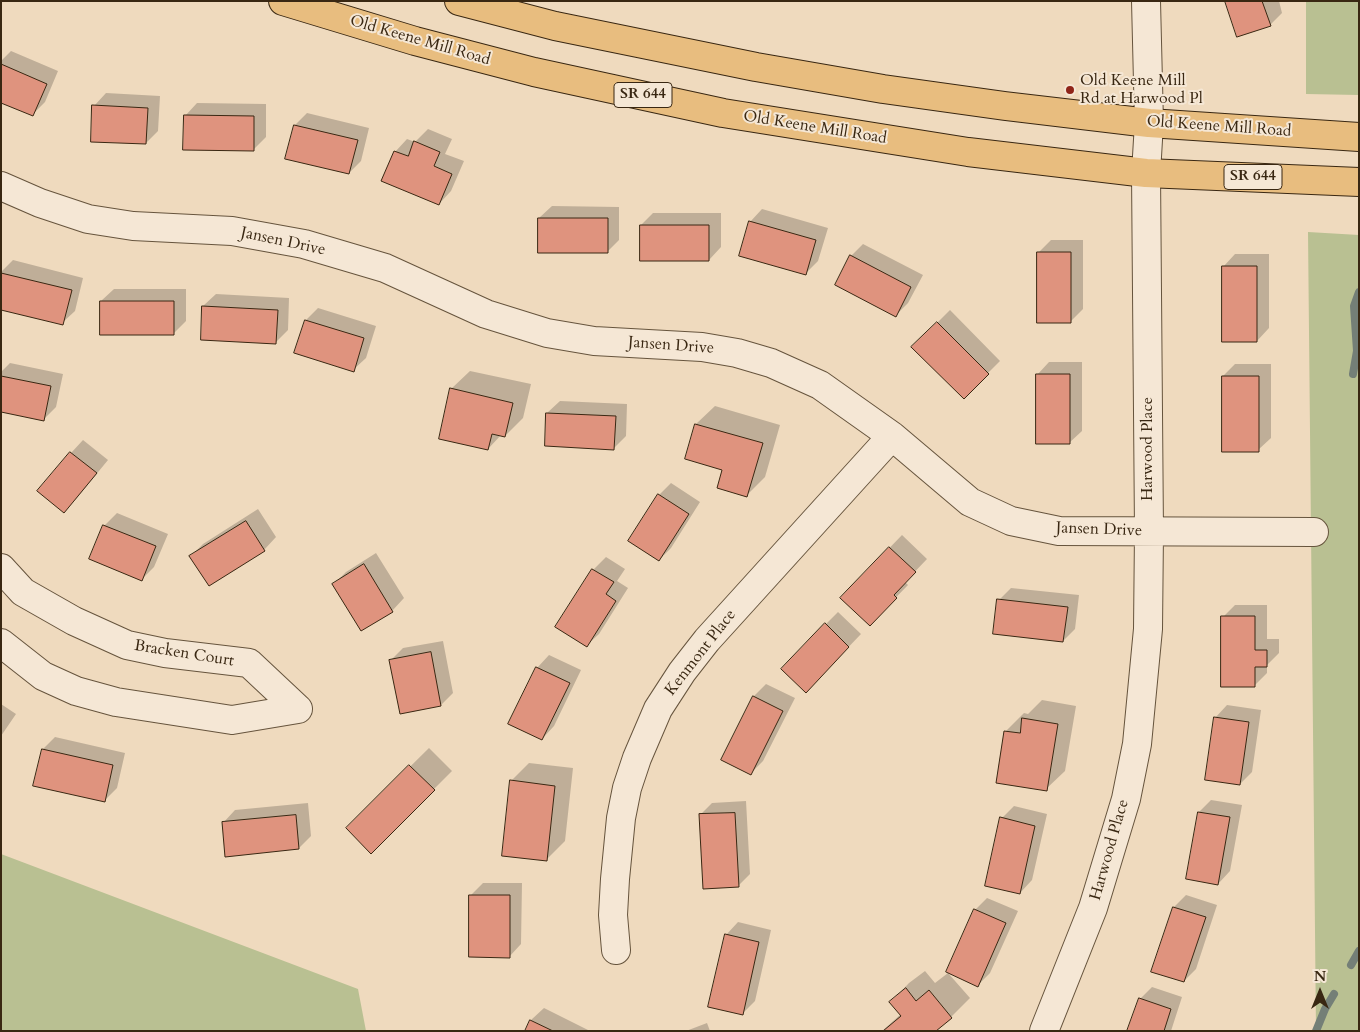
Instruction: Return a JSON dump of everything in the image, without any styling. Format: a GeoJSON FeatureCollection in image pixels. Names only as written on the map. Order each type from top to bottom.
{"type":"FeatureCollection","features":[{"type":"Feature","properties":{"kind":"main road","name":"Old Keene Mill Road"},"geometry":{"type":"LineString","coordinates":[[283,1],[415,41],[534,72],[723,112],[968,152],[1146,173],[1359,182]]}},
{"type":"Feature","properties":{"kind":"main road","name":"Old Keene Mill Road"},"geometry":{"type":"LineString","coordinates":[[460,1],[555,26],[766,69],[884,89],[1149,123],[1359,137]]}},
{"type":"Feature","properties":{"kind":"street","name":"Harwood Place"},"geometry":{"type":"LineString","coordinates":[[1044,1031],[1093,908],[1126,798],[1137,744],[1148,628],[1146,173],[1149,123],[1146,1]]}},
{"type":"Feature","properties":{"kind":"street","name":"Jansen Drive"},"geometry":{"type":"LineString","coordinates":[[1,186],[40,203],[88,219],[133,226],[232,231],[304,244],[385,268],[486,314],[547,333],[594,342],[702,347],[737,353],[771,363],[820,385],[892,436],[970,502],[1011,521],[1059,531],[1314,532]]}},
{"type":"Feature","properties":{"kind":"street","name":"Kenmont Place"},"geometry":{"type":"LineString","coordinates":[[616,950],[613,915],[621,818],[627,788],[637,758],[658,710],[682,672],[707,640],[892,436]]}},
{"type":"Feature","properties":{"kind":"street","name":"Bracken Court"},"geometry":{"type":"LineString","coordinates":[[1,568],[23,592],[74,621],[128,645],[165,653],[249,663],[298,710],[232,720],[116,702],[76,691],[43,676],[1,643]]}},
{"type":"Feature","properties":{"kind":"green space"},"geometry":{"type":"Polygon","coordinates":[[[1306,1],[1359,1],[1359,95],[1306,94],[1306,1]]]}},
{"type":"Feature","properties":{"kind":"green space"},"geometry":{"type":"Polygon","coordinates":[[[1308,232],[1359,235],[1359,1031],[1316,1031],[1308,232]]]}},
{"type":"Feature","properties":{"kind":"green space"},"geometry":{"type":"Polygon","coordinates":[[[1,854],[358,989],[366,1031],[1,1031],[1,854]]]}},
{"type":"Feature","properties":{"kind":"building"},"geometry":{"type":"Polygon","coordinates":[[[1225,1],[1262,1],[1271,26],[1237,37],[1225,1]]]}},
{"type":"Feature","properties":{"kind":"building"},"geometry":{"type":"Polygon","coordinates":[[[1,64],[47,84],[33,116],[1,103],[1,64]]]}},
{"type":"Feature","properties":{"kind":"building"},"geometry":{"type":"Polygon","coordinates":[[[92,105],[148,108],[146,144],[91,142],[92,105]]]}},
{"type":"Feature","properties":{"kind":"building"},"geometry":{"type":"Polygon","coordinates":[[[184,115],[254,116],[254,151],[183,150],[184,115]]]}},
{"type":"Feature","properties":{"kind":"building"},"geometry":{"type":"Polygon","coordinates":[[[294,125],[358,140],[349,174],[285,159],[294,125]]]}},
{"type":"Feature","properties":{"kind":"building"},"geometry":{"type":"Polygon","coordinates":[[[414,141],[440,152],[434,166],[452,174],[439,205],[381,181],[394,151],[408,156],[414,141]]]}},
{"type":"Feature","properties":{"kind":"building"},"geometry":{"type":"Polygon","coordinates":[[[538,218],[608,218],[608,253],[538,253],[538,218]]]}},
{"type":"Feature","properties":{"kind":"building"},"geometry":{"type":"Polygon","coordinates":[[[749,221],[816,240],[806,275],[739,256],[749,221]]]}},
{"type":"Feature","properties":{"kind":"building"},"geometry":{"type":"Polygon","coordinates":[[[640,225],[709,225],[709,261],[640,261],[640,225]]]}},
{"type":"Feature","properties":{"kind":"building"},"geometry":{"type":"Polygon","coordinates":[[[1037,252],[1071,252],[1071,323],[1037,323],[1037,252]]]}},
{"type":"Feature","properties":{"kind":"building"},"geometry":{"type":"Polygon","coordinates":[[[850,255],[911,287],[896,317],[835,285],[850,255]]]}},
{"type":"Feature","properties":{"kind":"building"},"geometry":{"type":"Polygon","coordinates":[[[1222,266],[1257,266],[1257,342],[1222,342],[1222,266]]]}},
{"type":"Feature","properties":{"kind":"building"},"geometry":{"type":"Polygon","coordinates":[[[1,273],[72,290],[63,325],[1,310],[1,273]]]}},
{"type":"Feature","properties":{"kind":"building"},"geometry":{"type":"Polygon","coordinates":[[[100,301],[174,301],[174,335],[100,335],[100,301]]]}},
{"type":"Feature","properties":{"kind":"building"},"geometry":{"type":"Polygon","coordinates":[[[202,306],[278,310],[276,344],[201,340],[202,306]]]}},
{"type":"Feature","properties":{"kind":"building"},"geometry":{"type":"Polygon","coordinates":[[[305,320],[364,338],[354,372],[294,353],[305,320]]]}},
{"type":"Feature","properties":{"kind":"building"},"geometry":{"type":"Polygon","coordinates":[[[937,322],[989,374],[964,399],[911,347],[937,322]]]}},
{"type":"Feature","properties":{"kind":"building"},"geometry":{"type":"Polygon","coordinates":[[[1036,374],[1070,374],[1070,444],[1036,444],[1036,374]]]}},
{"type":"Feature","properties":{"kind":"building"},"geometry":{"type":"Polygon","coordinates":[[[1,376],[51,386],[44,421],[1,412],[1,376]]]}},
{"type":"Feature","properties":{"kind":"building"},"geometry":{"type":"Polygon","coordinates":[[[1222,376],[1259,376],[1259,452],[1222,452],[1222,376]]]}},
{"type":"Feature","properties":{"kind":"building"},"geometry":{"type":"Polygon","coordinates":[[[450,388],[513,403],[505,437],[492,434],[488,450],[439,439],[450,388]]]}},
{"type":"Feature","properties":{"kind":"building"},"geometry":{"type":"Polygon","coordinates":[[[546,413],[616,416],[614,450],[545,446],[546,413]]]}},
{"type":"Feature","properties":{"kind":"building"},"geometry":{"type":"Polygon","coordinates":[[[695,424],[763,443],[747,497],[717,488],[722,470],[685,459],[695,424]]]}},
{"type":"Feature","properties":{"kind":"building"},"geometry":{"type":"Polygon","coordinates":[[[70,452],[97,473],[64,513],[37,491],[70,452]]]}},
{"type":"Feature","properties":{"kind":"building"},"geometry":{"type":"Polygon","coordinates":[[[658,494],[689,514],[659,561],[628,541],[658,494]]]}},
{"type":"Feature","properties":{"kind":"building"},"geometry":{"type":"Polygon","coordinates":[[[246,521],[265,551],[209,586],[189,556],[246,521]]]}},
{"type":"Feature","properties":{"kind":"building"},"geometry":{"type":"Polygon","coordinates":[[[103,525],[156,546],[142,581],[89,559],[103,525]]]}},
{"type":"Feature","properties":{"kind":"building"},"geometry":{"type":"Polygon","coordinates":[[[889,547],[916,572],[894,595],[897,598],[870,626],[840,598],[889,547]]]}},
{"type":"Feature","properties":{"kind":"building"},"geometry":{"type":"Polygon","coordinates":[[[364,564],[393,612],[361,631],[332,584],[364,564]]]}},
{"type":"Feature","properties":{"kind":"building"},"geometry":{"type":"Polygon","coordinates":[[[592,569],[614,582],[606,594],[616,601],[587,647],[555,627],[592,569]]]}},
{"type":"Feature","properties":{"kind":"building"},"geometry":{"type":"Polygon","coordinates":[[[997,599],[1068,607],[1063,642],[993,634],[997,599]]]}},
{"type":"Feature","properties":{"kind":"building"},"geometry":{"type":"Polygon","coordinates":[[[1221,616],[1255,616],[1255,650],[1267,650],[1267,667],[1255,667],[1255,687],[1221,687],[1221,616]]]}},
{"type":"Feature","properties":{"kind":"building"},"geometry":{"type":"Polygon","coordinates":[[[825,623],[849,647],[806,693],[781,669],[825,623]]]}},
{"type":"Feature","properties":{"kind":"building"},"geometry":{"type":"Polygon","coordinates":[[[431,652],[441,706],[400,714],[389,660],[431,652]]]}},
{"type":"Feature","properties":{"kind":"building"},"geometry":{"type":"Polygon","coordinates":[[[536,667],[570,683],[542,740],[508,724],[536,667]]]}},
{"type":"Feature","properties":{"kind":"building"},"geometry":{"type":"Polygon","coordinates":[[[753,696],[783,711],[751,775],[721,760],[753,696]]]}},
{"type":"Feature","properties":{"kind":"building"},"geometry":{"type":"Polygon","coordinates":[[[1214,717],[1249,722],[1240,785],[1205,780],[1214,717]]]}},
{"type":"Feature","properties":{"kind":"building"},"geometry":{"type":"Polygon","coordinates":[[[1022,718],[1058,724],[1047,791],[996,783],[1004,731],[1020,733],[1022,718]]]}},
{"type":"Feature","properties":{"kind":"building"},"geometry":{"type":"Polygon","coordinates":[[[42,749],[113,765],[105,802],[33,786],[42,749]]]}},
{"type":"Feature","properties":{"kind":"building"},"geometry":{"type":"Polygon","coordinates":[[[409,765],[435,790],[371,854],[346,828],[409,765]]]}},
{"type":"Feature","properties":{"kind":"building"},"geometry":{"type":"Polygon","coordinates":[[[510,780],[555,786],[547,861],[502,856],[510,780]]]}},
{"type":"Feature","properties":{"kind":"building"},"geometry":{"type":"Polygon","coordinates":[[[1198,812],[1230,817],[1218,885],[1186,879],[1198,812]]]}},
{"type":"Feature","properties":{"kind":"building"},"geometry":{"type":"Polygon","coordinates":[[[735,813],[739,887],[703,889],[699,814],[735,813]]]}},
{"type":"Feature","properties":{"kind":"building"},"geometry":{"type":"Polygon","coordinates":[[[296,815],[299,849],[225,857],[222,822],[296,815]]]}},
{"type":"Feature","properties":{"kind":"building"},"geometry":{"type":"Polygon","coordinates":[[[1000,817],[1035,826],[1020,894],[985,886],[1000,817]]]}},
{"type":"Feature","properties":{"kind":"building"},"geometry":{"type":"Polygon","coordinates":[[[469,895],[510,895],[510,958],[469,957],[469,895]]]}},
{"type":"Feature","properties":{"kind":"building"},"geometry":{"type":"Polygon","coordinates":[[[1173,907],[1206,917],[1184,982],[1151,972],[1173,907]]]}},
{"type":"Feature","properties":{"kind":"building"},"geometry":{"type":"Polygon","coordinates":[[[974,909],[1006,923],[978,987],[946,972],[974,909]]]}},
{"type":"Feature","properties":{"kind":"building"},"geometry":{"type":"Polygon","coordinates":[[[725,934],[759,942],[743,1015],[708,1007],[725,934]]]}},
{"type":"Feature","properties":{"kind":"building"},"geometry":{"type":"Polygon","coordinates":[[[906,988],[916,1001],[929,990],[952,1018],[936,1031],[883,1031],[901,1016],[889,1002],[906,988]]]}},
{"type":"Feature","properties":{"kind":"building"},"geometry":{"type":"Polygon","coordinates":[[[1139,998],[1171,1009],[1164,1031],[1127,1031],[1139,998]]]}},
{"type":"Feature","properties":{"kind":"building"},"geometry":{"type":"Polygon","coordinates":[[[530,1020],[553,1031],[525,1031],[530,1020]]]}},
{"type":"Feature","properties":{"kind":"waterway"},"geometry":{"type":"LineString","coordinates":[[1353,374],[1357,351],[1354,306],[1359,292]]}},
{"type":"Feature","properties":{"kind":"waterway"},"geometry":{"type":"LineString","coordinates":[[1351,965],[1359,951]]}},
{"type":"Feature","properties":{"kind":"waterway"},"geometry":{"type":"LineString","coordinates":[[1316,1031],[1325,1009],[1334,994]]}},
{"type":"Feature","properties":{"kind":"place","name":"Old Keene Mill Rd at Harwood Pl"},"geometry":{"type":"Point","coordinates":[1070,90]}}]}
